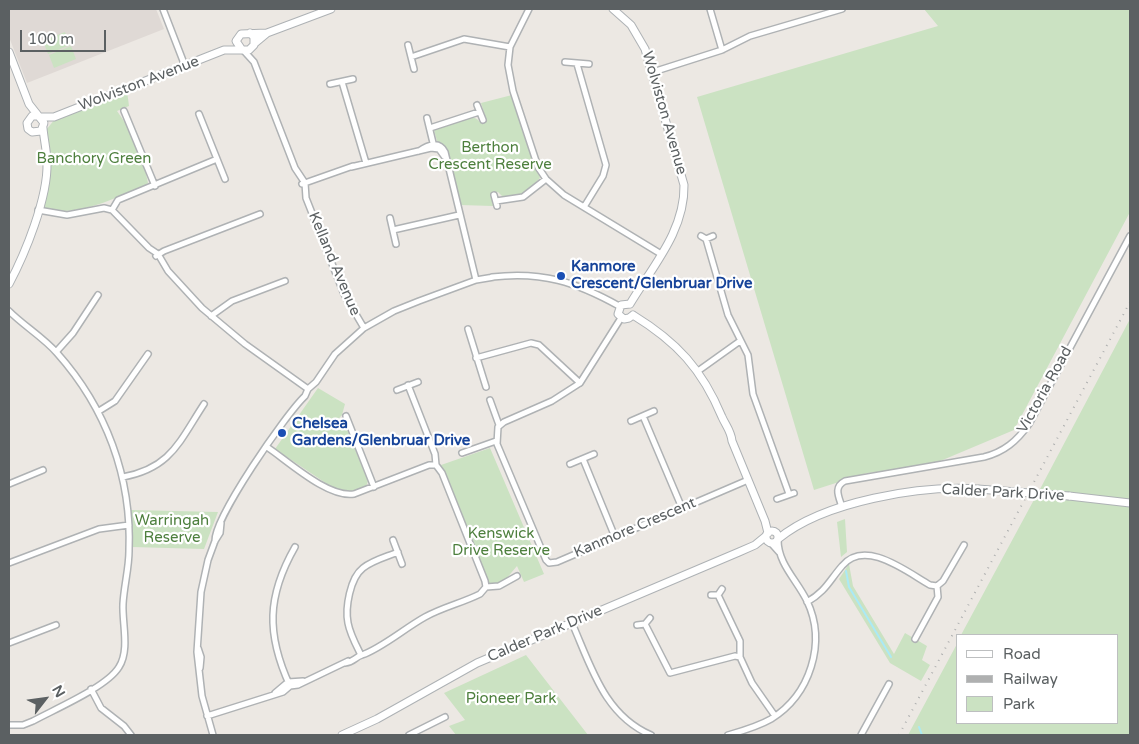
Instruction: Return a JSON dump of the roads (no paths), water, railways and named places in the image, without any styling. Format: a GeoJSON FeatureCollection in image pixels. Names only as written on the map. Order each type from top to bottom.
{"type":"FeatureCollection","features":[{"type":"Feature","properties":{"kind":"street"},"geometry":{"type":"LineString","coordinates":[[163,9],[185,66]]}},
{"type":"Feature","properties":{"kind":"street"},"geometry":{"type":"LineString","coordinates":[[267,34],[241,34],[237,38],[237,44],[243,50],[249,50],[267,34],[330,9]]}},
{"type":"Feature","properties":{"kind":"street"},"geometry":{"type":"LineString","coordinates":[[529,9],[510,47],[508,65],[513,91],[534,157],[546,179],[564,195],[661,254]]}},
{"type":"Feature","properties":{"kind":"street","name":"Wolviston Avenue"},"geometry":{"type":"LineString","coordinates":[[613,9],[639,35],[653,72],[684,185],[679,220],[661,254],[630,304]]}},
{"type":"Feature","properties":{"kind":"street"},"geometry":{"type":"LineString","coordinates":[[710,9],[722,50]]}},
{"type":"Feature","properties":{"kind":"street"},"geometry":{"type":"LineString","coordinates":[[653,72],[722,50],[750,36],[842,9]]}},
{"type":"Feature","properties":{"kind":"street"},"geometry":{"type":"LineString","coordinates":[[250,33],[254,37],[255,44]]}},
{"type":"Feature","properties":{"kind":"street","name":"Wolviston Avenue"},"geometry":{"type":"LineString","coordinates":[[43,127],[54,117],[224,50],[237,38]]}},
{"type":"Feature","properties":{"kind":"street"},"geometry":{"type":"LineString","coordinates":[[411,57],[464,39],[510,47]]}},
{"type":"Feature","properties":{"kind":"street","name":"Kelland Avenue"},"geometry":{"type":"LineString","coordinates":[[254,62],[255,44]]}},
{"type":"Feature","properties":{"kind":"street"},"geometry":{"type":"LineString","coordinates":[[408,46],[414,69]]}},
{"type":"Feature","properties":{"kind":"street","name":"Wolviston Avenue"},"geometry":{"type":"LineString","coordinates":[[224,50],[243,50]]}},
{"type":"Feature","properties":{"kind":"street","name":"Kelland Avenue"},"geometry":{"type":"LineString","coordinates":[[243,50],[254,62],[295,168],[297,179],[303,183],[302,191],[344,294],[364,328]]}},
{"type":"Feature","properties":{"kind":"street"},"geometry":{"type":"LineString","coordinates":[[9,52],[29,104],[39,117],[43,127],[47,174],[23,258],[9,284]]}},
{"type":"Feature","properties":{"kind":"street"},"geometry":{"type":"LineString","coordinates":[[565,62],[589,64]]}},
{"type":"Feature","properties":{"kind":"street"},"geometry":{"type":"LineString","coordinates":[[578,64],[606,165],[603,176],[584,207]]}},
{"type":"Feature","properties":{"kind":"street"},"geometry":{"type":"LineString","coordinates":[[330,84],[353,79]]}},
{"type":"Feature","properties":{"kind":"street"},"geometry":{"type":"LineString","coordinates":[[342,82],[366,162]]}},
{"type":"Feature","properties":{"kind":"street"},"geometry":{"type":"LineString","coordinates":[[29,104],[28,128],[45,147]]}},
{"type":"Feature","properties":{"kind":"street"},"geometry":{"type":"LineString","coordinates":[[477,106],[483,120]]}},
{"type":"Feature","properties":{"kind":"street"},"geometry":{"type":"LineString","coordinates":[[125,111],[155,186]]}},
{"type":"Feature","properties":{"kind":"street"},"geometry":{"type":"LineString","coordinates":[[430,128],[479,112]]}},
{"type":"Feature","properties":{"kind":"street"},"geometry":{"type":"LineString","coordinates":[[199,114],[225,179]]}},
{"type":"Feature","properties":{"kind":"street"},"geometry":{"type":"LineString","coordinates":[[28,120],[32,116],[39,117]]}},
{"type":"Feature","properties":{"kind":"street","name":"Wolviston Avenue"},"geometry":{"type":"LineString","coordinates":[[39,117],[54,117]]}},
{"type":"Feature","properties":{"kind":"street"},"geometry":{"type":"LineString","coordinates":[[427,118],[434,146],[442,152],[446,161],[476,278]]}},
{"type":"Feature","properties":{"kind":"street"},"geometry":{"type":"LineString","coordinates":[[32,132],[39,132],[43,127]]}},
{"type":"Feature","properties":{"kind":"street"},"geometry":{"type":"LineString","coordinates":[[303,183],[351,167],[360,166],[366,162],[434,146]]}},
{"type":"Feature","properties":{"kind":"street"},"geometry":{"type":"LineString","coordinates":[[113,208],[122,198],[217,159]]}},
{"type":"Feature","properties":{"kind":"street"},"geometry":{"type":"LineString","coordinates":[[496,201],[523,197],[546,179]]}},
{"type":"Feature","properties":{"kind":"street"},"geometry":{"type":"LineString","coordinates":[[38,210],[67,215],[95,209],[113,208],[148,250],[158,256],[162,267],[168,271],[203,313],[212,316]]}},
{"type":"Feature","properties":{"kind":"street"},"geometry":{"type":"LineString","coordinates":[[158,256],[168,250],[260,214]]}},
{"type":"Feature","properties":{"kind":"street"},"geometry":{"type":"LineString","coordinates":[[393,230],[459,215]]}},
{"type":"Feature","properties":{"kind":"street"},"geometry":{"type":"LineString","coordinates":[[390,218],[396,244]]}},
{"type":"Feature","properties":{"kind":"street"},"geometry":{"type":"LineString","coordinates":[[713,236],[704,238],[724,305],[748,355],[753,394],[792,494],[776,500]]}},
{"type":"Feature","properties":{"kind":"street","name":"Victoria Road"},"geometry":{"type":"LineString","coordinates":[[842,507],[837,490],[845,481],[978,459],[997,453],[1018,439],[1029,424],[1130,236]]}},
{"type":"Feature","properties":{"kind":"street"},"geometry":{"type":"LineString","coordinates":[[213,735],[207,716],[197,658],[201,592],[215,541],[215,531],[222,523],[239,486],[301,400],[307,388],[335,354],[364,328],[394,310],[476,278],[525,275],[550,278],[589,289],[619,306]]}},
{"type":"Feature","properties":{"kind":"street"},"geometry":{"type":"LineString","coordinates":[[212,316],[232,301],[285,281]]}},
{"type":"Feature","properties":{"kind":"street"},"geometry":{"type":"LineString","coordinates":[[56,352],[73,333],[98,295]]}},
{"type":"Feature","properties":{"kind":"street"},"geometry":{"type":"LineString","coordinates":[[619,306],[625,303],[630,304],[633,308],[633,315]]}},
{"type":"Feature","properties":{"kind":"street"},"geometry":{"type":"LineString","coordinates":[[619,306],[618,311],[621,318]]}},
{"type":"Feature","properties":{"kind":"street"},"geometry":{"type":"LineString","coordinates":[[9,312],[56,352],[77,378],[98,411],[113,443],[123,477],[129,525],[129,552],[123,605],[123,656],[120,666],[114,674],[91,689],[33,721],[23,725],[9,725]]}},
{"type":"Feature","properties":{"kind":"street"},"geometry":{"type":"LineString","coordinates":[[621,318],[626,319],[633,315]]}},
{"type":"Feature","properties":{"kind":"street"},"geometry":{"type":"LineString","coordinates":[[633,315],[669,339],[698,371],[712,396],[726,433],[732,441],[779,553],[808,602],[815,637],[812,663],[806,679],[794,699],[775,716],[753,728],[728,735]]}},
{"type":"Feature","properties":{"kind":"street"},"geometry":{"type":"LineString","coordinates":[[212,316],[215,324],[222,327],[307,388]]}},
{"type":"Feature","properties":{"kind":"street"},"geometry":{"type":"LineString","coordinates":[[499,425],[552,401],[580,382],[621,318]]}},
{"type":"Feature","properties":{"kind":"street"},"geometry":{"type":"LineString","coordinates":[[468,330],[486,387]]}},
{"type":"Feature","properties":{"kind":"street"},"geometry":{"type":"LineString","coordinates":[[698,371],[740,341]]}},
{"type":"Feature","properties":{"kind":"street"},"geometry":{"type":"LineString","coordinates":[[476,358],[522,344],[539,345],[580,382]]}},
{"type":"Feature","properties":{"kind":"street"},"geometry":{"type":"LineString","coordinates":[[98,411],[116,401],[148,354]]}},
{"type":"Feature","properties":{"kind":"street"},"geometry":{"type":"LineString","coordinates":[[397,390],[418,382]]}},
{"type":"Feature","properties":{"kind":"street"},"geometry":{"type":"LineString","coordinates":[[408,385],[435,454],[436,465],[442,473],[486,587]]}},
{"type":"Feature","properties":{"kind":"street"},"geometry":{"type":"LineString","coordinates":[[462,453],[496,441],[499,425],[490,400]]}},
{"type":"Feature","properties":{"kind":"street"},"geometry":{"type":"LineString","coordinates":[[123,477],[141,474],[162,463],[204,404]]}},
{"type":"Feature","properties":{"kind":"street"},"geometry":{"type":"LineString","coordinates":[[631,421],[654,411]]}},
{"type":"Feature","properties":{"kind":"street"},"geometry":{"type":"LineString","coordinates":[[643,416],[682,508]]}},
{"type":"Feature","properties":{"kind":"street"},"geometry":{"type":"LineString","coordinates":[[335,426],[346,418],[374,487]]}},
{"type":"Feature","properties":{"kind":"street","name":"Kanmore Crescent"},"geometry":{"type":"LineString","coordinates":[[496,441],[547,562],[558,562],[748,480]]}},
{"type":"Feature","properties":{"kind":"street"},"geometry":{"type":"LineString","coordinates":[[267,447],[316,481],[344,496],[374,487],[430,465],[436,465]]}},
{"type":"Feature","properties":{"kind":"street"},"geometry":{"type":"LineString","coordinates":[[570,464],[594,454]]}},
{"type":"Feature","properties":{"kind":"street"},"geometry":{"type":"LineString","coordinates":[[583,458],[615,537]]}},
{"type":"Feature","properties":{"kind":"street"},"geometry":{"type":"LineString","coordinates":[[9,484],[43,470]]}},
{"type":"Feature","properties":{"kind":"street","name":"Calder Park Drive"},"geometry":{"type":"LineString","coordinates":[[342,735],[377,719],[464,669],[842,507],[909,491],[978,489],[1130,502]]}},
{"type":"Feature","properties":{"kind":"street"},"geometry":{"type":"LineString","coordinates":[[9,563],[99,529],[129,525]]}},
{"type":"Feature","properties":{"kind":"street"},"geometry":{"type":"LineString","coordinates":[[393,540],[402,564]]}},
{"type":"Feature","properties":{"kind":"street"},"geometry":{"type":"LineString","coordinates":[[808,602],[823,592],[846,561],[862,555],[879,558],[930,585],[937,586],[943,581],[964,545]]}},
{"type":"Feature","properties":{"kind":"street"},"geometry":{"type":"LineString","coordinates":[[289,684],[276,649],[272,618],[276,587],[296,547]]}},
{"type":"Feature","properties":{"kind":"street"},"geometry":{"type":"LineString","coordinates":[[360,654],[348,625],[347,615],[353,583],[362,569],[374,561],[398,552]]}},
{"type":"Feature","properties":{"kind":"street"},"geometry":{"type":"LineString","coordinates":[[289,684],[298,685],[352,662],[360,654],[372,652],[374,648],[428,615],[480,594],[486,587],[499,586],[516,576]]}},
{"type":"Feature","properties":{"kind":"street"},"geometry":{"type":"LineString","coordinates":[[915,639],[938,597],[937,586]]}},
{"type":"Feature","properties":{"kind":"street"},"geometry":{"type":"LineString","coordinates":[[718,595],[722,589]]}},
{"type":"Feature","properties":{"kind":"street"},"geometry":{"type":"LineString","coordinates":[[711,595],[718,595]]}},
{"type":"Feature","properties":{"kind":"street"},"geometry":{"type":"LineString","coordinates":[[718,595],[740,641],[740,657],[752,683],[775,716]]}},
{"type":"Feature","properties":{"kind":"street"},"geometry":{"type":"LineString","coordinates":[[637,625],[645,624],[650,618]]}},
{"type":"Feature","properties":{"kind":"street"},"geometry":{"type":"LineString","coordinates":[[572,623],[602,692],[622,717],[651,735]]}},
{"type":"Feature","properties":{"kind":"street"},"geometry":{"type":"LineString","coordinates":[[645,624],[670,673],[735,656],[740,657]]}},
{"type":"Feature","properties":{"kind":"street"},"geometry":{"type":"LineString","coordinates":[[9,643],[56,625]]}},
{"type":"Feature","properties":{"kind":"street"},"geometry":{"type":"LineString","coordinates":[[207,716],[283,692],[289,684]]}},
{"type":"Feature","properties":{"kind":"street"},"geometry":{"type":"LineString","coordinates":[[861,735],[889,684]]}},
{"type":"Feature","properties":{"kind":"street"},"geometry":{"type":"LineString","coordinates":[[91,689],[101,708],[124,726],[131,735]]}},
{"type":"Feature","properties":{"kind":"street"},"geometry":{"type":"LineString","coordinates":[[409,735],[446,717]]}},
{"type":"Feature","properties":{"kind":"waterway"},"geometry":{"type":"LineString","coordinates":[[846,571],[849,587],[891,657]]}},
{"type":"Feature","properties":{"kind":"waterway"},"geometry":{"type":"LineString","coordinates":[[919,727],[922,735]]}},
{"type":"Feature","properties":{"kind":"railway"},"geometry":{"type":"LineString","coordinates":[[899,735],[1130,302]]}},
{"type":"Feature","properties":{"kind":"place","name":"Kanmore Crescent/Glenbruar Drive"},"geometry":{"type":"Point","coordinates":[561,276]}},
{"type":"Feature","properties":{"kind":"place","name":"Chelsea Gardens/Glenbruar Drive"},"geometry":{"type":"Point","coordinates":[282,433]}},
{"type":"Feature","properties":{"kind":"park label","name":"Berthon Crescent Reserve"},"geometry":{"type":"Point","coordinates":[490,156]}},
{"type":"Feature","properties":{"kind":"park label","name":"Banchory Green"},"geometry":{"type":"Point","coordinates":[94,159]}},
{"type":"Feature","properties":{"kind":"park label","name":"Warringah Reserve"},"geometry":{"type":"Point","coordinates":[172,530]}},
{"type":"Feature","properties":{"kind":"park label","name":"Kenswick Drive Reserve"},"geometry":{"type":"Point","coordinates":[501,542]}},
{"type":"Feature","properties":{"kind":"park label","name":"Pioneer Park"},"geometry":{"type":"Point","coordinates":[511,699]}}]}
